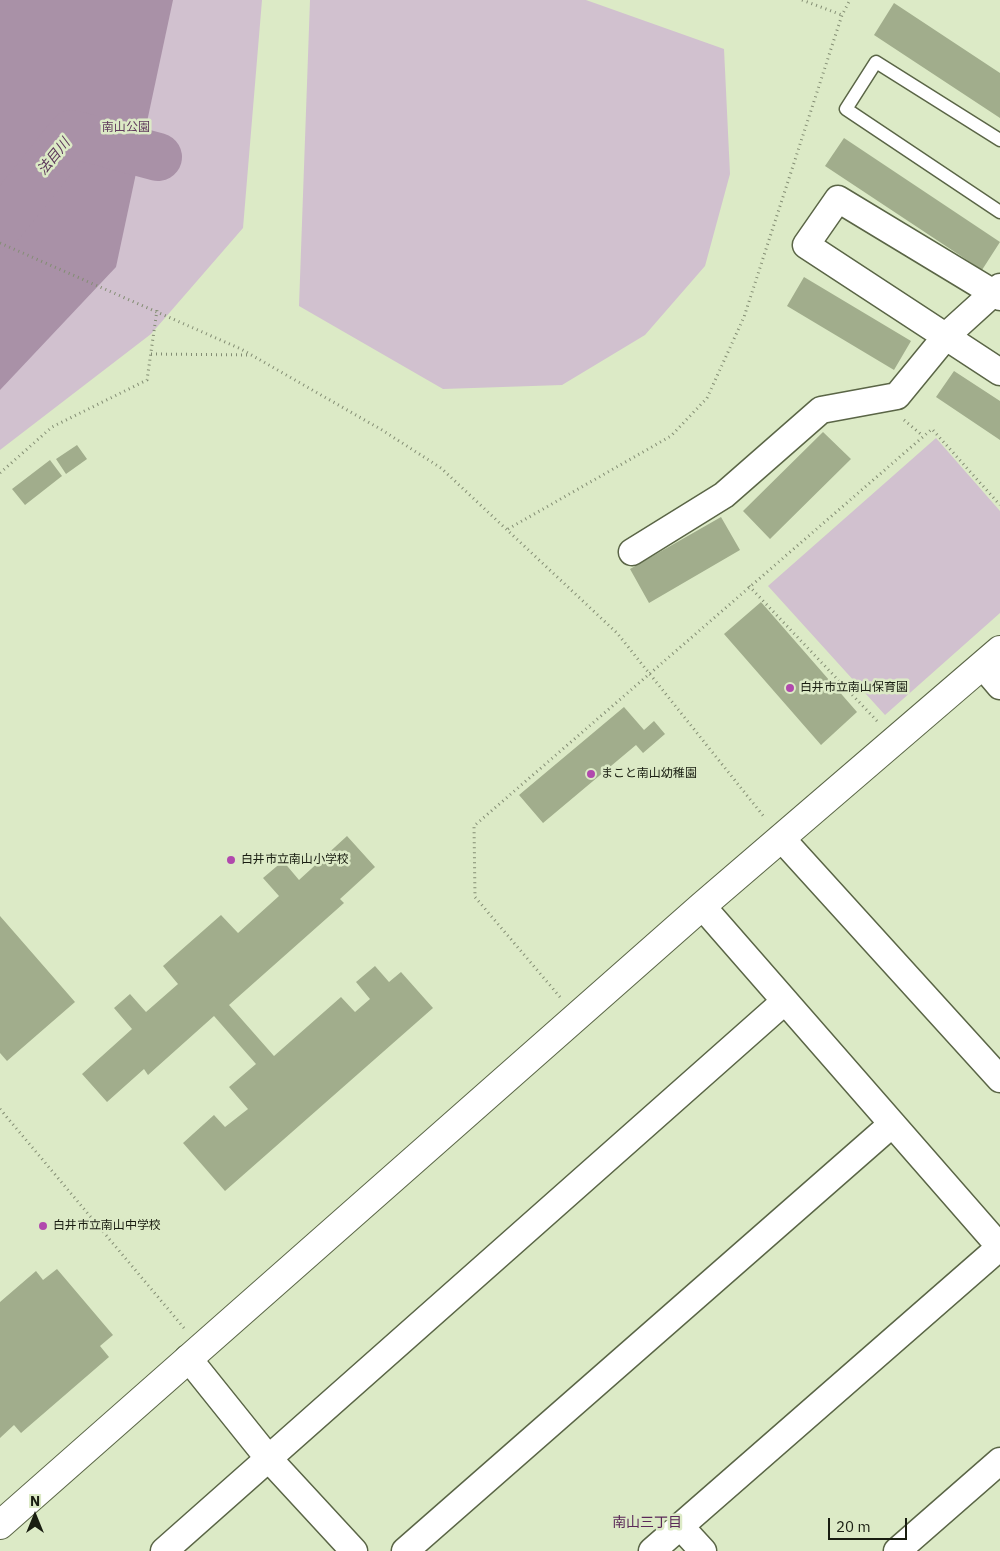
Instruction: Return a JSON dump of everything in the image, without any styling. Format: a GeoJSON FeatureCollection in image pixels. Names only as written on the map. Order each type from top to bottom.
{"type":"FeatureCollection","features":[{"type":"Feature","properties":{"kind":"street"},"geometry":{"type":"LineString","coordinates":[[632,552],[724,495],[821,410],[897,396],[947,336],[998,292],[838,198],[806,245],[947,336],[1000,372]]}},
{"type":"Feature","properties":{"kind":"street"},"geometry":{"type":"LineString","coordinates":[[0,1525],[702,906],[895,740],[994,667]]}},
{"type":"Feature","properties":{"kind":"street"},"geometry":{"type":"LineString","coordinates":[[781,838],[1000,1079]]}},
{"type":"Feature","properties":{"kind":"street"},"geometry":{"type":"LineString","coordinates":[[652,1551],[1000,1247],[891,1125],[702,906]]}},
{"type":"Feature","properties":{"kind":"street"},"geometry":{"type":"LineString","coordinates":[[164,1551],[785,1001]]}},
{"type":"Feature","properties":{"kind":"street"},"geometry":{"type":"LineString","coordinates":[[405,1551],[891,1125]]}},
{"type":"Feature","properties":{"kind":"street"},"geometry":{"type":"LineString","coordinates":[[195,1352],[269,1459],[354,1551]]}},
{"type":"Feature","properties":{"kind":"street"},"geometry":{"type":"LineString","coordinates":[[897,1551],[1000,1461]]}},
{"type":"Feature","properties":{"kind":"street"},"geometry":{"type":"LineString","coordinates":[[680,1526],[702,1551]]}},
{"type":"Feature","properties":{"kind":"lane"},"geometry":{"type":"LineString","coordinates":[[1000,140],[876,62],[846,109],[1000,212]]}},
{"type":"Feature","properties":{"kind":"path"},"geometry":{"type":"LineString","coordinates":[[802,0],[842,15]]}},
{"type":"Feature","properties":{"kind":"path"},"geometry":{"type":"LineString","coordinates":[[508,530],[672,436],[707,398],[744,317],[842,15],[850,0]]}},
{"type":"Feature","properties":{"kind":"path"},"geometry":{"type":"LineString","coordinates":[[0,243],[157,310],[251,355],[382,430],[441,468],[617,633],[781,838]]}},
{"type":"Feature","properties":{"kind":"path"},"geometry":{"type":"LineString","coordinates":[[0,473],[52,427],[147,380],[157,310]]}},
{"type":"Feature","properties":{"kind":"path"},"geometry":{"type":"LineString","coordinates":[[151,354],[251,355]]}},
{"type":"Feature","properties":{"kind":"path"},"geometry":{"type":"LineString","coordinates":[[576,1017],[475,897],[474,826],[932,428],[1000,505]]}},
{"type":"Feature","properties":{"kind":"path"},"geometry":{"type":"LineString","coordinates":[[749,586],[895,740]]}},
{"type":"Feature","properties":{"kind":"path"},"geometry":{"type":"LineString","coordinates":[[0,1109],[195,1352]]}},
{"type":"Feature","properties":{"kind":"green space","name":"南山公園"},"geometry":{"type":"Polygon","coordinates":[[[0,0],[262,0],[243,228],[151,334],[0,450],[0,0]]]}},
{"type":"Feature","properties":{"kind":"green space"},"geometry":{"type":"Polygon","coordinates":[[[310,0],[586,0],[724,49],[730,174],[705,266],[645,335],[562,385],[443,389],[299,306],[310,0]]]}},
{"type":"Feature","properties":{"kind":"green space"},"geometry":{"type":"Polygon","coordinates":[[[936,438],[1000,511],[1000,613],[885,715],[768,586],[936,438]]]}},
{"type":"Feature","properties":{"kind":"water"},"geometry":{"type":"Polygon","coordinates":[[[0,0],[173,0],[116,267],[0,390],[0,0]]]}},
{"type":"Feature","properties":{"kind":"building"},"geometry":{"type":"Polygon","coordinates":[[[894,3],[1000,73],[1000,118],[874,35],[894,3]]]}},
{"type":"Feature","properties":{"kind":"building"},"geometry":{"type":"Polygon","coordinates":[[[844,138],[1000,242],[982,270],[825,166],[844,138]]]}},
{"type":"Feature","properties":{"kind":"building"},"geometry":{"type":"Polygon","coordinates":[[[804,277],[911,341],[894,370],[787,306],[804,277]]]}},
{"type":"Feature","properties":{"kind":"building"},"geometry":{"type":"Polygon","coordinates":[[[954,371],[1000,401],[1000,440],[936,397],[954,371]]]}},
{"type":"Feature","properties":{"kind":"building"},"geometry":{"type":"Polygon","coordinates":[[[823,432],[851,459],[770,539],[743,511],[823,432]]]}},
{"type":"Feature","properties":{"kind":"building"},"geometry":{"type":"Polygon","coordinates":[[[77,445],[87,459],[66,474],[56,459],[77,445]]]}},
{"type":"Feature","properties":{"kind":"building"},"geometry":{"type":"Polygon","coordinates":[[[50,460],[62,476],[25,505],[12,489],[50,460]]]}},
{"type":"Feature","properties":{"kind":"building"},"geometry":{"type":"Polygon","coordinates":[[[721,517],[740,550],[649,603],[630,569],[721,517]]]}},
{"type":"Feature","properties":{"kind":"building"},"geometry":{"type":"Polygon","coordinates":[[[761,602],[857,712],[821,745],[724,634],[761,602]]]}},
{"type":"Feature","properties":{"kind":"building"},"geometry":{"type":"Polygon","coordinates":[[[624,707],[644,730],[654,721],[665,734],[643,753],[636,745],[543,823],[519,795],[624,707]]]}},
{"type":"Feature","properties":{"kind":"building"},"geometry":{"type":"Polygon","coordinates":[[[347,836],[375,867],[340,899],[344,903],[229,1005],[274,1056],[341,997],[355,1012],[370,999],[356,982],[375,966],[389,982],[401,972],[433,1008],[225,1191],[183,1143],[214,1115],[225,1127],[248,1109],[229,1087],[256,1064],[214,1016],[148,1075],[144,1069],[107,1102],[82,1074],[132,1029],[114,1008],[130,994],[146,1012],[178,984],[163,966],[221,915],[238,933],[279,896],[263,878],[283,861],[299,880],[347,836]]]}},
{"type":"Feature","properties":{"kind":"building"},"geometry":{"type":"Polygon","coordinates":[[[0,916],[75,1002],[7,1061],[0,1053],[0,916]]]}},
{"type":"Feature","properties":{"kind":"building"},"geometry":{"type":"Polygon","coordinates":[[[57,1269],[113,1335],[100,1346],[109,1357],[21,1433],[14,1425],[0,1438],[0,1302],[36,1271],[43,1280],[57,1269]]]}},
{"type":"Feature","properties":{"kind":"waterway","name":"法目川"},"geometry":{"type":"LineString","coordinates":[[0,224],[72,134],[158,157]]}},
{"type":"Feature","properties":{"kind":"place","name":"白井市立南山保育園"},"geometry":{"type":"Point","coordinates":[790,688]}},
{"type":"Feature","properties":{"kind":"place","name":"まこと南山幼稚園"},"geometry":{"type":"Point","coordinates":[591,774]}},
{"type":"Feature","properties":{"kind":"place","name":"白井市立南山小学校"},"geometry":{"type":"Point","coordinates":[231,860]}},
{"type":"Feature","properties":{"kind":"place","name":"白井市立南山中学校"},"geometry":{"type":"Point","coordinates":[43,1226]}},
{"type":"Feature","properties":{"kind":"district","name":"南山三丁目"},"geometry":{"type":"Point","coordinates":[647,1523]}}]}
